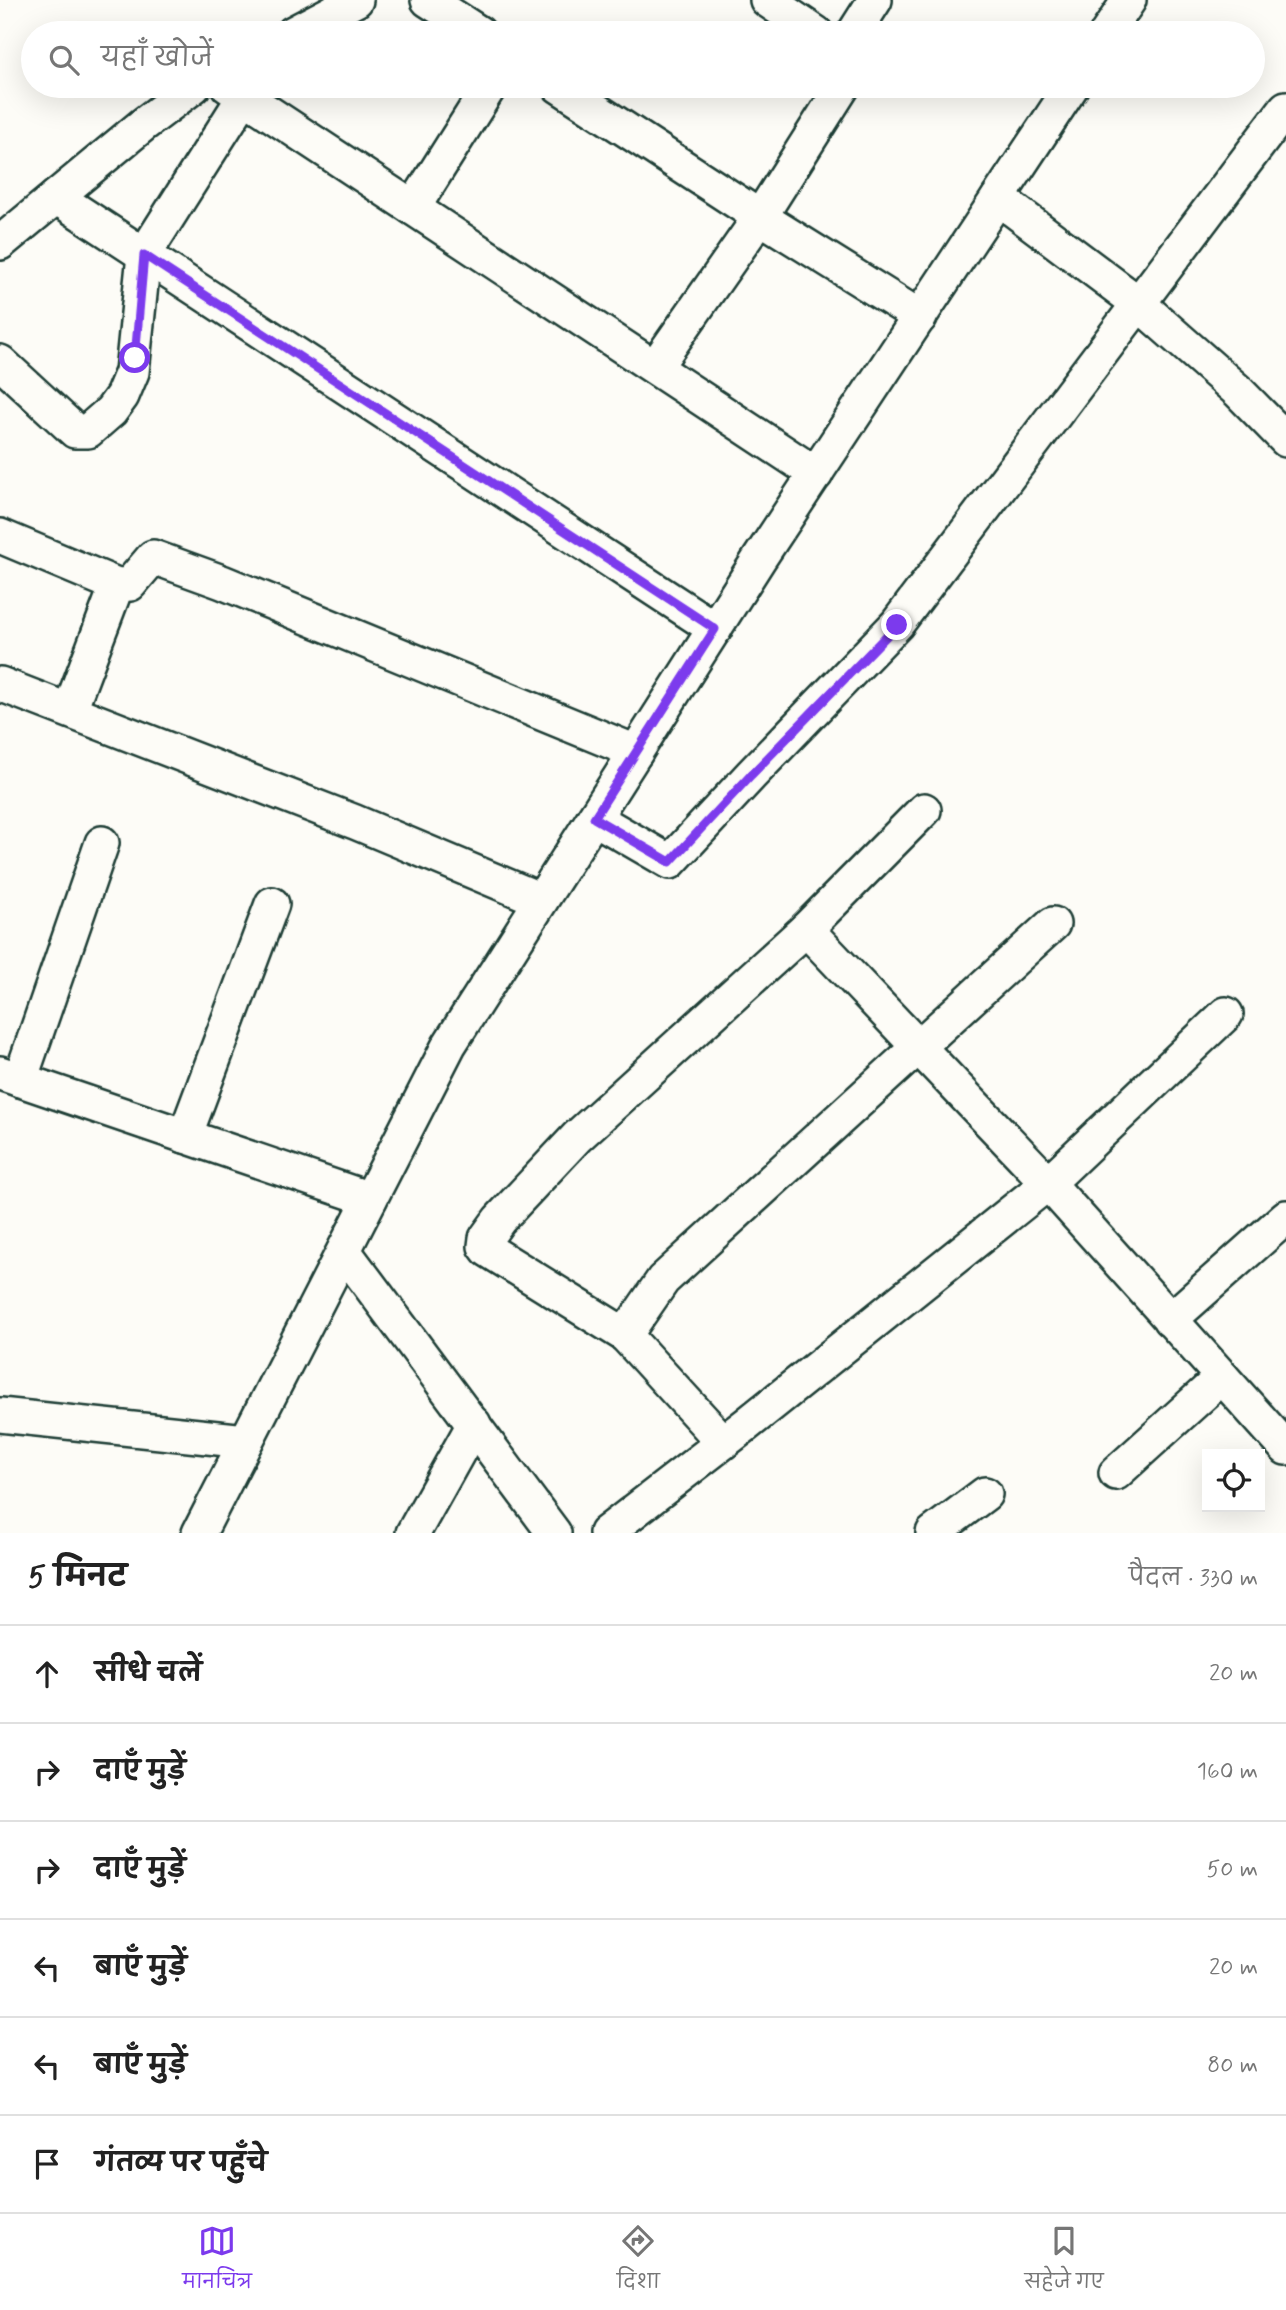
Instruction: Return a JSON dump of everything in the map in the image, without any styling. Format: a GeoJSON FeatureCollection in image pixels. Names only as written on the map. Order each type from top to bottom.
{"type":"FeatureCollection","features":[{"type":"Feature","properties":{"kind":"street"},"geometry":{"type":"LineString","coordinates":[[316,21],[356,0]]}},
{"type":"Feature","properties":{"kind":"street"},"geometry":{"type":"LineString","coordinates":[[428,0],[460,21]]}},
{"type":"Feature","properties":{"kind":"street"},"geometry":{"type":"LineString","coordinates":[[768,0],[799,21]]}},
{"type":"Feature","properties":{"kind":"street"},"geometry":{"type":"LineString","coordinates":[[862,21],[875,0]]}},
{"type":"Feature","properties":{"kind":"street"},"geometry":{"type":"LineString","coordinates":[[1115,21],[1129,0]]}},
{"type":"Feature","properties":{"kind":"street"},"geometry":{"type":"LineString","coordinates":[[0,243],[179,98]]}},
{"type":"Feature","properties":{"kind":"street"},"geometry":{"type":"LineString","coordinates":[[0,362],[68,427],[83,432],[95,427],[122,396],[132,372],[144,255],[232,98]]}},
{"type":"Feature","properties":{"kind":"street"},"geometry":{"type":"LineString","coordinates":[[247,98],[816,474]]}},
{"type":"Feature","properties":{"kind":"street"},"geometry":{"type":"LineString","coordinates":[[413,208],[482,98]]}},
{"type":"Feature","properties":{"kind":"street"},"geometry":{"type":"LineString","coordinates":[[577,98],[920,317]]}},
{"type":"Feature","properties":{"kind":"street"},"geometry":{"type":"LineString","coordinates":[[655,367],[760,217],[835,98]]}},
{"type":"Feature","properties":{"kind":"street"},"geometry":{"type":"LineString","coordinates":[[199,1533],[449,1045],[715,629],[1064,98]]}},
{"type":"Feature","properties":{"kind":"street"},"geometry":{"type":"LineString","coordinates":[[594,818],[670,862],[897,625],[1286,108]]}},
{"type":"Feature","properties":{"kind":"street"},"geometry":{"type":"LineString","coordinates":[[56,197],[715,629]]}},
{"type":"Feature","properties":{"kind":"street"},"geometry":{"type":"LineString","coordinates":[[998,198],[1138,303],[1238,391],[1286,440]]}},
{"type":"Feature","properties":{"kind":"street"},"geometry":{"type":"LineString","coordinates":[[0,536],[117,584],[130,584],[153,557],[222,582],[636,752]]}},
{"type":"Feature","properties":{"kind":"street"},"geometry":{"type":"LineString","coordinates":[[70,709],[117,584]]}},
{"type":"Feature","properties":{"kind":"street"},"geometry":{"type":"LineString","coordinates":[[0,684],[355,822],[541,900]]}},
{"type":"Feature","properties":{"kind":"street"},"geometry":{"type":"LineString","coordinates":[[723,1442],[625,1335],[494,1254],[485,1246],[484,1241],[499,1220],[577,1138],[806,929],[924,810]]}},
{"type":"Feature","properties":{"kind":"street"},"geometry":{"type":"LineString","coordinates":[[102,843],[10,1076],[370,1199]]}},
{"type":"Feature","properties":{"kind":"street"},"geometry":{"type":"LineString","coordinates":[[185,1136],[272,904]]}},
{"type":"Feature","properties":{"kind":"street"},"geometry":{"type":"LineString","coordinates":[[625,1335],[663,1280],[1053,924]]}},
{"type":"Feature","properties":{"kind":"street"},"geometry":{"type":"LineString","coordinates":[[806,929],[1048,1183],[1286,1448]]}},
{"type":"Feature","properties":{"kind":"street"},"geometry":{"type":"LineString","coordinates":[[606,1533],[1048,1183],[1226,1014]]}},
{"type":"Feature","properties":{"kind":"street"},"geometry":{"type":"LineString","coordinates":[[1170,1320],[1286,1217]]}},
{"type":"Feature","properties":{"kind":"street"},"geometry":{"type":"LineString","coordinates":[[344,1251],[554,1533]]}},
{"type":"Feature","properties":{"kind":"street"},"geometry":{"type":"LineString","coordinates":[[1116,1473],[1222,1377]]}},
{"type":"Feature","properties":{"kind":"street"},"geometry":{"type":"LineString","coordinates":[[0,1415],[246,1441]]}},
{"type":"Feature","properties":{"kind":"street"},"geometry":{"type":"LineString","coordinates":[[413,1533],[474,1424]]}},
{"type":"Feature","properties":{"kind":"street"},"geometry":{"type":"LineString","coordinates":[[933,1533],[985,1494]]}},
{"type":"Feature","properties":{"kind":"route"},"geometry":{"type":"LineString","coordinates":[[135,358],[144,255],[715,629],[594,818],[670,862],[897,625]]}}]}
